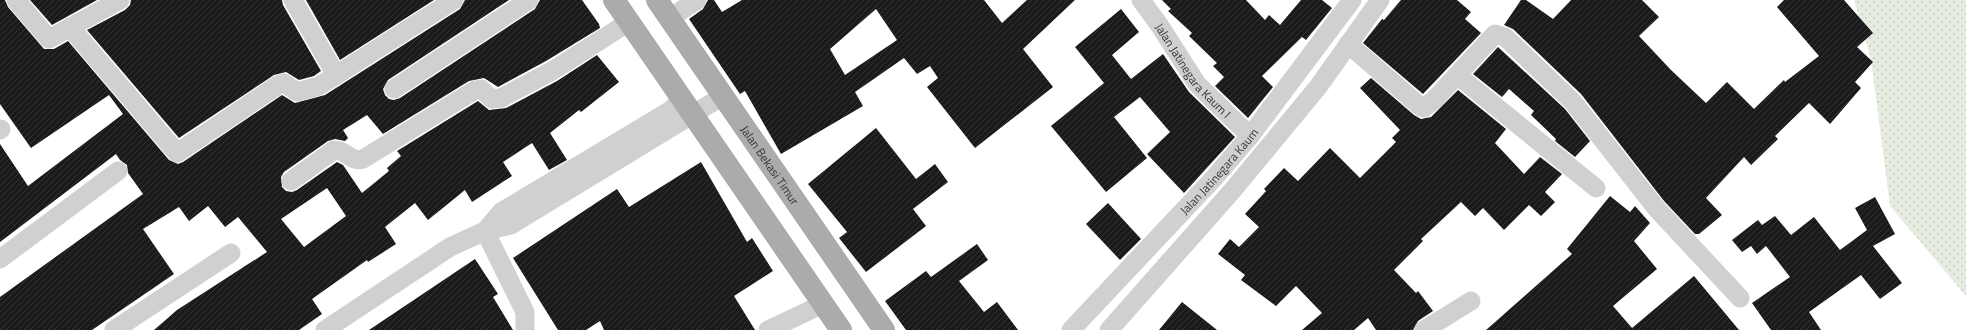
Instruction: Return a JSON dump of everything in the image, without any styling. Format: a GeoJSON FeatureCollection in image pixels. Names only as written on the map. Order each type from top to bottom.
{"type":"FeatureCollection","features":[{"type":"Feature","properties":{"kind":"main road"},"geometry":{"type":"LineString","coordinates":[[614,0],[841,330]]}},
{"type":"Feature","properties":{"kind":"main road","name":"Jalan Bekasi Timur"},"geometry":{"type":"LineString","coordinates":[[657,0],[884,330]]}},
{"type":"Feature","properties":{"kind":"street"},"geometry":{"type":"LineString","coordinates":[[16,0],[48,39],[120,0]]}},
{"type":"Feature","properties":{"kind":"street"},"geometry":{"type":"LineString","coordinates":[[293,0],[336,75]]}},
{"type":"Feature","properties":{"kind":"street"},"geometry":{"type":"LineString","coordinates":[[70,27],[177,153],[278,85],[284,83],[294,92],[300,92],[319,86],[454,0]]}},
{"type":"Feature","properties":{"kind":"street"},"geometry":{"type":"LineString","coordinates":[[394,89],[529,0]]}},
{"type":"Feature","properties":{"kind":"street"},"geometry":{"type":"LineString","coordinates":[[670,18],[697,0]]}},
{"type":"Feature","properties":{"kind":"street","name":"Jalan Jatinegara Kaum I"},"geometry":{"type":"LineString","coordinates":[[1141,0],[1160,26],[1197,84],[1250,136]]}},
{"type":"Feature","properties":{"kind":"street","name":"Jalan Jatinegara Kaum"},"geometry":{"type":"LineString","coordinates":[[1071,330],[1214,178],[1250,136],[1352,0]]}},
{"type":"Feature","properties":{"kind":"street","name":"Jalan Jatinegara Kaum"},"geometry":{"type":"LineString","coordinates":[[1109,330],[1232,191],[1318,86],[1380,0]]}},
{"type":"Feature","properties":{"kind":"street"},"geometry":{"type":"LineString","coordinates":[[291,181],[334,150],[338,150],[355,159],[363,159],[475,90],[481,89],[492,98],[501,98],[552,71],[629,22]]}},
{"type":"Feature","properties":{"kind":"street"},"geometry":{"type":"LineString","coordinates":[[1348,44],[1421,107],[1428,106],[1495,34],[1505,36],[1573,102],[1656,208],[1740,298]]}},
{"type":"Feature","properties":{"kind":"street"},"geometry":{"type":"LineString","coordinates":[[1457,75],[1596,188]]}},
{"type":"Feature","properties":{"kind":"street"},"geometry":{"type":"LineString","coordinates":[[485,231],[501,212],[671,110],[678,104],[680,96]]}},
{"type":"Feature","properties":{"kind":"street"},"geometry":{"type":"LineString","coordinates":[[325,330],[450,247],[485,231],[511,225],[723,96]]}},
{"type":"Feature","properties":{"kind":"street"},"geometry":{"type":"LineString","coordinates":[[0,259],[118,171]]}},
{"type":"Feature","properties":{"kind":"street"},"geometry":{"type":"LineString","coordinates":[[1214,178],[1232,191]]}},
{"type":"Feature","properties":{"kind":"street"},"geometry":{"type":"LineString","coordinates":[[485,231],[525,312],[525,330]]}},
{"type":"Feature","properties":{"kind":"street"},"geometry":{"type":"LineString","coordinates":[[114,330],[231,253]]}},
{"type":"Feature","properties":{"kind":"street"},"geometry":{"type":"LineString","coordinates":[[1424,330],[1470,301]]}},
{"type":"Feature","properties":{"kind":"street"},"geometry":{"type":"LineString","coordinates":[[768,330],[823,304]]}},
{"type":"Feature","properties":{"kind":"shaded area"},"geometry":{"type":"Polygon","coordinates":[[[1854,0],[1966,0],[1966,296],[1890,206],[1871,59],[1854,0]]]}},
{"type":"Feature","properties":{"kind":"building"},"geometry":{"type":"Polygon","coordinates":[[[0,0],[5,0],[8,7],[44,49],[54,49],[68,41],[169,160],[178,164],[282,95],[295,103],[325,95],[460,9],[465,0],[509,0],[388,80],[383,89],[385,95],[389,99],[394,100],[400,98],[535,9],[540,0],[582,0],[599,24],[600,28],[546,61],[498,87],[484,78],[469,81],[383,134],[367,115],[343,130],[348,138],[345,141],[335,139],[328,141],[284,172],[281,177],[282,187],[286,191],[292,192],[337,162],[343,165],[362,193],[389,171],[387,168],[401,156],[397,151],[478,101],[489,110],[506,108],[557,81],[597,55],[619,82],[581,112],[579,110],[550,133],[567,160],[549,170],[532,143],[503,162],[512,176],[472,202],[465,190],[428,220],[415,203],[385,227],[396,244],[368,262],[367,260],[312,299],[322,314],[299,330],[154,330],[177,310],[267,252],[238,217],[225,227],[208,206],[189,221],[179,207],[143,229],[174,274],[92,330],[0,330],[0,297],[143,194],[128,173],[127,165],[120,160],[116,154],[0,242],[0,144],[28,186],[123,114],[109,95],[31,148],[0,104],[0,0]],[[327,188],[281,219],[304,247],[346,216],[327,188]]]}},
{"type":"Feature","properties":{"kind":"building"},"geometry":{"type":"Polygon","coordinates":[[[30,0],[97,0],[52,25],[30,0]]]}},
{"type":"Feature","properties":{"kind":"building"},"geometry":{"type":"Polygon","coordinates":[[[131,0],[282,0],[283,5],[321,71],[314,76],[299,80],[286,72],[274,75],[179,138],[87,30],[125,10],[130,5],[131,0]]]}},
{"type":"Feature","properties":{"kind":"building"},"geometry":{"type":"Polygon","coordinates":[[[306,0],[434,0],[340,60],[306,0]]]}},
{"type":"Feature","properties":{"kind":"building"},"geometry":{"type":"Polygon","coordinates":[[[708,0],[714,0],[722,12],[742,0],[984,0],[1002,23],[1027,0],[1075,0],[1023,49],[1053,87],[975,148],[927,87],[938,78],[930,66],[917,74],[904,58],[855,92],[863,106],[781,154],[745,91],[740,94],[689,19],[703,9],[708,0]],[[876,9],[830,49],[845,75],[897,40],[876,9]]]}},
{"type":"Feature","properties":{"kind":"building"},"geometry":{"type":"Polygon","coordinates":[[[1162,0],[1246,0],[1265,20],[1269,15],[1280,25],[1301,0],[1322,0],[1332,8],[1306,40],[1302,37],[1262,76],[1273,87],[1248,118],[1215,86],[1224,77],[1213,66],[1217,63],[1189,36],[1192,33],[1168,11],[1171,9],[1162,0]]]}},
{"type":"Feature","properties":{"kind":"building"},"geometry":{"type":"Polygon","coordinates":[[[1401,0],[1457,0],[1471,12],[1465,19],[1481,33],[1423,94],[1363,43],[1382,19],[1384,20],[1401,0]]]}},
{"type":"Feature","properties":{"kind":"building"},"geometry":{"type":"Polygon","coordinates":[[[1521,0],[1526,0],[1553,19],[1571,0],[1642,0],[1659,17],[1639,36],[1671,70],[1706,103],[1727,82],[1754,109],[1784,80],[1785,82],[1819,56],[1777,7],[1784,0],[1844,0],[1873,33],[1857,47],[1873,62],[1855,82],[1861,88],[1830,124],[1809,103],[1775,136],[1778,139],[1751,165],[1744,157],[1706,198],[1722,215],[1699,234],[1695,234],[1664,201],[1581,94],[1513,29],[1504,25],[1521,0]]]}},
{"type":"Feature","properties":{"kind":"building"},"geometry":{"type":"Polygon","coordinates":[[[1121,9],[1139,32],[1112,55],[1131,79],[1163,54],[1189,92],[1235,137],[1184,193],[1147,154],[1170,132],[1140,97],[1114,117],[1147,158],[1106,192],[1051,126],[1104,83],[1075,47],[1121,9]]]}},
{"type":"Feature","properties":{"kind":"building"},"geometry":{"type":"Polygon","coordinates":[[[1498,47],[1565,109],[1590,141],[1575,157],[1555,141],[1556,139],[1531,115],[1534,111],[1509,89],[1502,97],[1473,74],[1498,47]]]}},
{"type":"Feature","properties":{"kind":"building"},"geometry":{"type":"Polygon","coordinates":[[[1371,78],[1414,115],[1421,119],[1431,117],[1458,90],[1506,129],[1495,143],[1524,174],[1540,157],[1562,174],[1545,192],[1555,202],[1541,216],[1529,205],[1504,230],[1483,208],[1475,216],[1461,202],[1421,239],[1423,241],[1394,270],[1416,293],[1418,291],[1433,311],[1418,321],[1413,330],[1376,330],[1368,318],[1354,330],[1302,330],[1322,313],[1296,286],[1276,306],[1241,280],[1245,275],[1218,254],[1230,239],[1239,247],[1259,227],[1245,214],[1266,191],[1264,189],[1284,168],[1298,181],[1330,148],[1360,178],[1396,142],[1392,138],[1400,130],[1360,88],[1371,78]]]}},
{"type":"Feature","properties":{"kind":"building"},"geometry":{"type":"Polygon","coordinates":[[[876,128],[916,179],[935,164],[948,182],[913,209],[926,226],[866,272],[839,238],[847,232],[808,184],[876,128]]]}},
{"type":"Feature","properties":{"kind":"building"},"geometry":{"type":"Polygon","coordinates":[[[701,162],[747,242],[752,238],[773,271],[734,296],[755,330],[604,330],[600,321],[586,330],[558,330],[513,258],[617,189],[629,207],[701,162]]]}},
{"type":"Feature","properties":{"kind":"building"},"geometry":{"type":"Polygon","coordinates":[[[1610,196],[1630,212],[1635,206],[1650,223],[1634,241],[1657,269],[1613,306],[1632,328],[1694,276],[1739,330],[1486,330],[1572,254],[1567,249],[1610,196]]]}},
{"type":"Feature","properties":{"kind":"building"},"geometry":{"type":"Polygon","coordinates":[[[1875,197],[1895,234],[1873,246],[1902,283],[1880,299],[1861,275],[1809,312],[1821,330],[1771,330],[1752,303],[1790,277],[1766,246],[1757,254],[1751,246],[1742,252],[1732,240],[1758,220],[1762,225],[1775,216],[1791,235],[1814,217],[1840,250],[1867,230],[1855,208],[1875,197]]]}},
{"type":"Feature","properties":{"kind":"building"},"geometry":{"type":"Polygon","coordinates":[[[1108,203],[1141,239],[1120,260],[1086,224],[1108,203]]]}},
{"type":"Feature","properties":{"kind":"building"},"geometry":{"type":"Polygon","coordinates":[[[977,244],[988,260],[959,281],[984,312],[997,302],[1018,330],[906,330],[885,301],[926,271],[931,277],[977,244]]]}},
{"type":"Feature","properties":{"kind":"building"},"geometry":{"type":"Polygon","coordinates":[[[475,259],[498,294],[493,297],[513,330],[369,330],[475,259]]]}},
{"type":"Feature","properties":{"kind":"building"},"geometry":{"type":"Polygon","coordinates":[[[1182,302],[1217,330],[1159,330],[1182,302]]]}}]}
